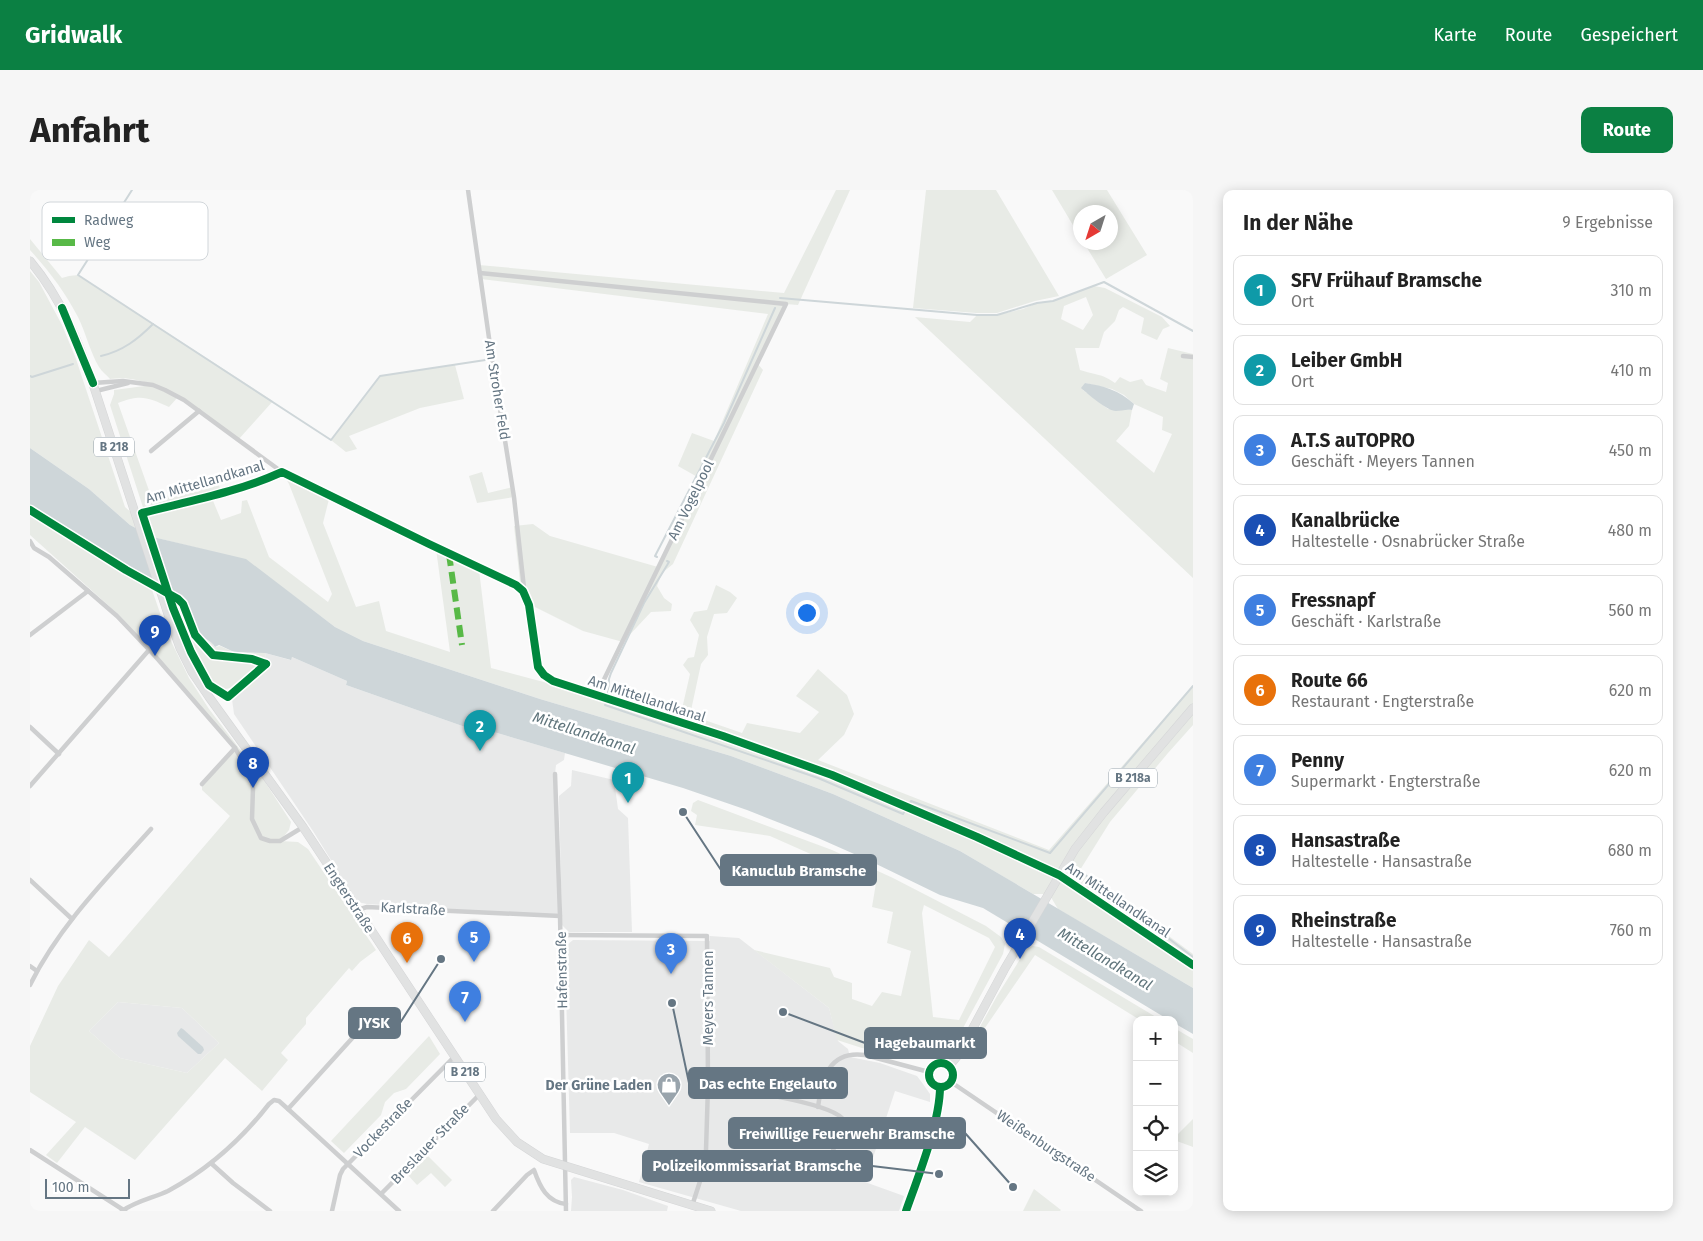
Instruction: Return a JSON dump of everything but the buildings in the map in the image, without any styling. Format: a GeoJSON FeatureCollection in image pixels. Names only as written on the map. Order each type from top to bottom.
{"type":"FeatureCollection","features":[{"type":"Feature","properties":{"kind":"main road","name":"B 218"},"geometry":{"type":"LineString","coordinates":[[30,261],[59,301],[82,353],[139,512]]}},
{"type":"Feature","properties":{"kind":"main road","name":"Engterstraße"},"geometry":{"type":"LineString","coordinates":[[139,512],[163,600],[180,648],[192,672],[303,827],[501,1126],[528,1151],[543,1159],[711,1211]]}},
{"type":"Feature","properties":{"kind":"main road","name":"B 218a"},"geometry":{"type":"LineString","coordinates":[[949,1066],[959,1054],[1024,936],[1075,849],[1104,812],[1193,708]]}},
{"type":"Feature","properties":{"kind":"main road"},"geometry":{"type":"LineString","coordinates":[[939,1063],[949,1066],[952,1071],[951,1082],[940,1087],[931,1082],[929,1072],[932,1067],[939,1063]]}},
{"type":"Feature","properties":{"kind":"main road"},"geometry":{"type":"LineString","coordinates":[[906,1211],[937,1113],[940,1087]]}},
{"type":"Feature","properties":{"kind":"street","name":"Am Stroher Feld"},"geometry":{"type":"LineString","coordinates":[[468,190],[514,497],[523,591]]}},
{"type":"Feature","properties":{"kind":"street","name":"Am Vogelpool"},"geometry":{"type":"LineString","coordinates":[[480,273],[786,304],[596,696]]}},
{"type":"Feature","properties":{"kind":"street"},"geometry":{"type":"LineString","coordinates":[[1183,356],[1193,358]]}},
{"type":"Feature","properties":{"kind":"street","name":"Am Mittellandkanal"},"geometry":{"type":"LineString","coordinates":[[94,387],[114,381],[153,385],[165,390],[184,400],[282,472],[516,585],[523,591],[529,605],[538,667],[544,675],[553,681],[722,736],[832,775],[977,837],[1059,875],[1193,966]]}},
{"type":"Feature","properties":{"kind":"street","name":"Am Mittellandkanal"},"geometry":{"type":"LineString","coordinates":[[94,387],[133,382]]}},
{"type":"Feature","properties":{"kind":"street"},"geometry":{"type":"LineString","coordinates":[[151,451],[199,411]]}},
{"type":"Feature","properties":{"kind":"street","name":"Am Mittellandkanal"},"geometry":{"type":"LineString","coordinates":[[139,512],[211,496],[266,479],[282,472]]}},
{"type":"Feature","properties":{"kind":"street"},"geometry":{"type":"LineString","coordinates":[[30,541],[32,548],[49,557],[117,616],[235,748],[251,776],[254,788],[252,819],[261,838],[270,841],[280,841],[303,827]]}},
{"type":"Feature","properties":{"kind":"street"},"geometry":{"type":"LineString","coordinates":[[30,635],[88,591]]}},
{"type":"Feature","properties":{"kind":"street"},"geometry":{"type":"LineString","coordinates":[[30,786],[149,650]]}},
{"type":"Feature","properties":{"kind":"street"},"geometry":{"type":"LineString","coordinates":[[30,727],[59,754]]}},
{"type":"Feature","properties":{"kind":"street"},"geometry":{"type":"LineString","coordinates":[[202,784],[235,748]]}},
{"type":"Feature","properties":{"kind":"street","name":"Hafenstraße"},"geometry":{"type":"LineString","coordinates":[[555,774],[561,935],[566,1211]]}},
{"type":"Feature","properties":{"kind":"street"},"geometry":{"type":"LineString","coordinates":[[30,985],[37,970],[71,921],[151,829]]}},
{"type":"Feature","properties":{"kind":"street"},"geometry":{"type":"LineString","coordinates":[[30,880],[71,921]]}},
{"type":"Feature","properties":{"kind":"street","name":"Karlstraße"},"geometry":{"type":"LineString","coordinates":[[357,910],[367,907],[560,916]]}},
{"type":"Feature","properties":{"kind":"street","name":"Meyers Tannen"},"geometry":{"type":"LineString","coordinates":[[561,935],[707,936],[708,1087],[706,1150],[703,1172],[692,1206]]}},
{"type":"Feature","properties":{"kind":"street"},"geometry":{"type":"LineString","coordinates":[[30,966],[37,970]]}},
{"type":"Feature","properties":{"kind":"street"},"geometry":{"type":"LineString","coordinates":[[288,1109],[356,1034],[364,1031],[376,1020]]}},
{"type":"Feature","properties":{"kind":"street"},"geometry":{"type":"LineString","coordinates":[[818,1107],[824,1077],[829,1068],[844,1056],[854,1054],[865,1055],[929,1072]]}},
{"type":"Feature","properties":{"kind":"street","name":"Vockestraße"},"geometry":{"type":"LineString","coordinates":[[332,1211],[340,1175],[348,1164],[455,1056]]}},
{"type":"Feature","properties":{"kind":"street","name":"Weißenburgstraße"},"geometry":{"type":"LineString","coordinates":[[951,1082],[1141,1211]]}},
{"type":"Feature","properties":{"kind":"street"},"geometry":{"type":"LineString","coordinates":[[708,1087],[728,1088],[818,1107],[837,1114],[842,1118],[842,1125],[830,1158]]}},
{"type":"Feature","properties":{"kind":"street","name":"Breslauer Straße"},"geometry":{"type":"LineString","coordinates":[[381,1194],[480,1094]]}},
{"type":"Feature","properties":{"kind":"street"},"geometry":{"type":"LineString","coordinates":[[30,1150],[124,1211],[168,1191],[212,1164],[242,1137],[274,1100],[279,1101],[399,1211]]}},
{"type":"Feature","properties":{"kind":"street"},"geometry":{"type":"LineString","coordinates":[[212,1164],[233,1183],[270,1211]]}},
{"type":"Feature","properties":{"kind":"street"},"geometry":{"type":"LineString","coordinates":[[494,1211],[527,1175],[534,1170],[550,1200],[566,1204]]}},
{"type":"Feature","properties":{"kind":"shaded area"},"geometry":{"type":"Polygon","coordinates":[[[836,190],[850,190],[798,305],[786,304],[757,363],[763,370],[673,564],[662,573],[657,586],[664,598],[672,604],[671,611],[651,612],[623,642],[583,631],[531,605],[529,595],[521,591],[514,526],[533,524],[550,536],[658,567],[701,479],[678,466],[692,433],[714,441],[768,314],[481,279],[479,265],[784,293],[836,190]]]}},
{"type":"Feature","properties":{"kind":"shaded area"},"geometry":{"type":"Polygon","coordinates":[[[926,190],[996,190],[1059,296],[1035,301],[997,313],[913,308],[926,190]]]}},
{"type":"Feature","properties":{"kind":"shaded area"},"geometry":{"type":"Polygon","coordinates":[[[1052,190],[1107,190],[1116,205],[1073,205],[1073,225],[1052,190]]]}},
{"type":"Feature","properties":{"kind":"shaded area"},"geometry":{"type":"Polygon","coordinates":[[[1118,208],[1147,255],[1106,279],[1088,250],[1118,250],[1118,208]]]}},
{"type":"Feature","properties":{"kind":"shaded area"},"geometry":{"type":"Polygon","coordinates":[[[30,239],[42,254],[42,260],[47,260],[62,278],[78,275],[273,401],[238,440],[178,397],[169,407],[144,398],[132,398],[118,403],[152,499],[219,485],[221,493],[211,496],[221,520],[241,513],[242,501],[247,500],[269,557],[328,602],[332,594],[289,484],[282,472],[330,495],[323,523],[356,607],[379,601],[386,631],[450,652],[436,549],[479,570],[491,668],[596,696],[679,722],[690,674],[683,665],[688,658],[694,657],[699,635],[690,620],[694,612],[707,610],[716,585],[737,598],[727,613],[714,614],[707,637],[708,655],[701,664],[690,715],[742,733],[747,723],[800,733],[819,712],[796,696],[818,669],[847,695],[854,714],[844,735],[818,760],[1049,850],[1193,685],[1193,725],[1110,822],[1080,870],[1193,954],[1193,988],[1058,909],[1049,894],[1033,894],[960,851],[833,794],[731,756],[540,699],[363,641],[335,627],[246,560],[153,537],[130,525],[89,489],[30,448],[30,271],[39,282],[62,325],[76,359],[125,507],[150,529],[110,405],[114,390],[152,385],[131,379],[110,379],[99,367],[81,323],[68,299],[30,250],[30,239]]]}},
{"type":"Feature","properties":{"kind":"shaded area"},"geometry":{"type":"Polygon","coordinates":[[[1094,286],[1105,288],[1162,317],[1170,326],[1163,329],[1157,340],[1141,333],[1144,318],[1123,307],[1119,310],[1115,321],[1104,332],[1099,348],[1075,348],[1080,370],[1102,376],[1115,383],[1120,377],[1130,382],[1142,379],[1146,385],[1166,392],[1168,383],[1160,379],[1168,348],[1193,354],[1193,578],[915,317],[970,322],[977,315],[997,315],[1023,309],[1037,303],[1053,301],[1094,286]],[[1086,297],[1064,306],[1061,319],[1083,330],[1093,315],[1086,297]],[[1085,383],[1083,390],[1108,409],[1132,410],[1129,426],[1116,441],[1154,473],[1172,434],[1162,430],[1163,417],[1134,404],[1124,395],[1112,389],[1085,383]]]}},
{"type":"Feature","properties":{"kind":"shaded area"},"geometry":{"type":"Polygon","coordinates":[[[455,365],[464,399],[420,408],[349,436],[357,449],[346,452],[331,440],[380,376],[455,365]]]}},
{"type":"Feature","properties":{"kind":"shaded area"},"geometry":{"type":"Polygon","coordinates":[[[482,472],[488,493],[513,487],[514,497],[477,503],[469,476],[482,472]]]}},
{"type":"Feature","properties":{"kind":"shaded area"},"geometry":{"type":"Polygon","coordinates":[[[30,512],[151,587],[167,633],[189,678],[209,709],[265,782],[291,822],[289,830],[280,841],[298,842],[308,849],[376,950],[360,962],[352,971],[349,968],[306,1018],[306,1024],[281,1053],[288,1060],[262,1091],[225,1058],[135,1160],[85,1127],[57,1163],[46,1155],[76,1122],[30,1092],[30,1046],[58,986],[89,940],[109,957],[230,816],[202,790],[202,784],[235,748],[119,615],[30,535],[30,512]],[[118,1002],[89,1031],[120,1058],[187,1073],[219,1043],[182,1008],[118,1002]]]}},
{"type":"Feature","properties":{"kind":"shaded area"},"geometry":{"type":"Polygon","coordinates":[[[168,591],[184,600],[196,632],[215,647],[220,646],[234,652],[265,653],[266,664],[271,670],[255,681],[257,685],[243,692],[233,691],[231,688],[220,690],[195,656],[168,591]]]}},
{"type":"Feature","properties":{"kind":"shaded area"},"geometry":{"type":"Polygon","coordinates":[[[265,653],[290,660],[292,657],[347,681],[346,685],[468,728],[470,725],[565,753],[564,760],[556,765],[555,774],[560,916],[357,902],[313,831],[234,714],[232,699],[255,681],[266,664],[265,653]]]}},
{"type":"Feature","properties":{"kind":"shaded area"},"geometry":{"type":"Polygon","coordinates":[[[572,770],[614,780],[618,809],[628,818],[632,932],[569,932],[562,925],[559,796],[571,786],[572,770]]]}},
{"type":"Feature","properties":{"kind":"shaded area"},"geometry":{"type":"Polygon","coordinates":[[[698,800],[832,850],[893,878],[986,926],[1001,937],[1005,944],[1003,954],[949,1054],[921,1059],[862,1048],[837,1040],[829,1008],[754,950],[830,968],[834,977],[852,983],[852,999],[872,1006],[882,992],[901,996],[911,951],[887,943],[893,912],[872,907],[876,883],[770,836],[695,825],[697,815],[691,811],[693,803],[698,800]],[[924,905],[922,913],[933,1017],[959,1020],[995,947],[989,938],[924,905]]]}},
{"type":"Feature","properties":{"kind":"shaded area"},"geometry":{"type":"Polygon","coordinates":[[[710,936],[739,938],[829,1008],[838,1041],[848,1049],[850,1057],[880,1063],[917,1076],[930,1094],[930,1102],[895,1091],[865,1182],[904,1196],[899,1211],[741,1211],[639,1182],[649,1144],[614,1133],[570,1133],[565,958],[567,945],[573,940],[710,941],[710,936]]]}},
{"type":"Feature","properties":{"kind":"shaded area"},"geometry":{"type":"Polygon","coordinates":[[[1039,947],[1154,1016],[1134,1016],[1035,955],[976,1041],[972,1041],[1027,948],[1039,947]]]}},
{"type":"Feature","properties":{"kind":"shaded area"},"geometry":{"type":"Polygon","coordinates":[[[118,1002],[182,1008],[219,1043],[187,1073],[120,1058],[89,1031],[118,1002]]]}},
{"type":"Feature","properties":{"kind":"shaded area"},"geometry":{"type":"Polygon","coordinates":[[[1178,1030],[1193,1039],[1193,1053],[1178,1044],[1178,1030]]]}},
{"type":"Feature","properties":{"kind":"shaded area"},"geometry":{"type":"Polygon","coordinates":[[[429,1036],[440,1054],[406,1089],[394,1093],[385,1102],[381,1115],[344,1153],[331,1141],[429,1036]]]}},
{"type":"Feature","properties":{"kind":"shaded area"},"geometry":{"type":"Polygon","coordinates":[[[1193,1119],[1193,1147],[1178,1141],[1178,1134],[1193,1119]]]}},
{"type":"Feature","properties":{"kind":"shaded area"},"geometry":{"type":"Polygon","coordinates":[[[426,1154],[452,1180],[445,1187],[431,1173],[417,1185],[407,1174],[426,1154]]]}},
{"type":"Feature","properties":{"kind":"shaded area"},"geometry":{"type":"Polygon","coordinates":[[[574,1177],[623,1190],[668,1206],[667,1211],[571,1211],[571,1180],[574,1177]]]}},
{"type":"Feature","properties":{"kind":"shaded area"},"geometry":{"type":"Polygon","coordinates":[[[1034,1189],[1061,1210],[1023,1211],[1034,1189]]]}},
{"type":"Feature","properties":{"kind":"water"},"geometry":{"type":"Polygon","coordinates":[[[1085,383],[1105,387],[1123,395],[1134,404],[1132,410],[1116,411],[1108,408],[1081,388],[1085,383]]]}},
{"type":"Feature","properties":{"kind":"water","name":"Mittellandkanal"},"geometry":{"type":"Polygon","coordinates":[[[30,448],[89,489],[130,525],[153,537],[246,559],[335,627],[363,641],[540,699],[731,756],[833,794],[960,851],[1193,988],[1193,1034],[1178,1025],[1178,1016],[1162,1016],[983,908],[940,895],[818,838],[747,810],[683,788],[470,725],[468,728],[346,685],[347,681],[292,657],[291,660],[265,653],[234,652],[219,645],[215,647],[197,632],[188,609],[178,596],[161,590],[30,508],[30,448]]]}},
{"type":"Feature","properties":{"kind":"water"},"geometry":{"type":"Polygon","coordinates":[[[181,1028],[203,1047],[204,1050],[201,1054],[198,1054],[178,1036],[177,1033],[181,1028]]]}},
{"type":"Feature","properties":{"kind":"waterway"},"geometry":{"type":"LineString","coordinates":[[124,202],[132,190]]}},
{"type":"Feature","properties":{"kind":"waterway"},"geometry":{"type":"LineString","coordinates":[[88,260],[78,275],[153,324]]}},
{"type":"Feature","properties":{"kind":"waterway"},"geometry":{"type":"LineString","coordinates":[[780,298],[977,315],[997,315],[1037,303],[1053,301],[1104,282],[1193,331]]}},
{"type":"Feature","properties":{"kind":"waterway"},"geometry":{"type":"LineString","coordinates":[[657,557],[655,556],[724,423],[775,308]]}},
{"type":"Feature","properties":{"kind":"waterway"},"geometry":{"type":"LineString","coordinates":[[101,356],[130,344],[153,324],[331,440],[380,376],[492,359]]}},
{"type":"Feature","properties":{"kind":"waterway"},"geometry":{"type":"LineString","coordinates":[[30,376],[32,377],[73,364]]}},
{"type":"Feature","properties":{"kind":"waterway"},"geometry":{"type":"LineString","coordinates":[[608,694],[611,673],[644,603],[669,562],[667,561]]}},
{"type":"Feature","properties":{"kind":"waterway"},"geometry":{"type":"LineString","coordinates":[[1050,853],[1193,686]]}},
{"type":"Feature","properties":{"kind":"waterway"},"geometry":{"type":"LineString","coordinates":[[606,702],[605,705],[818,778],[903,814],[904,812]]}},
{"type":"Feature","properties":{"kind":"waterway"},"geometry":{"type":"LineString","coordinates":[[910,803],[911,801],[1050,853]]}},
{"type":"Feature","properties":{"kind":"waterway"},"geometry":{"type":"LineString","coordinates":[[1080,871],[1193,957]]}},
{"type":"Feature","properties":{"kind":"marked path"},"geometry":{"type":"LineString","coordinates":[[449,554],[462,645]]}},
{"type":"Feature","properties":{"kind":"cycle path"},"geometry":{"type":"LineString","coordinates":[[62,308],[93,383]]}},
{"type":"Feature","properties":{"kind":"cycle path"},"geometry":{"type":"LineString","coordinates":[[266,664],[228,697],[209,685],[191,652],[173,608],[142,513],[231,491],[282,472],[516,585],[523,591],[529,605],[538,667],[544,675],[553,681],[723,736],[832,775],[977,837],[1059,875],[1193,965]]}},
{"type":"Feature","properties":{"kind":"cycle path"},"geometry":{"type":"LineString","coordinates":[[30,510],[126,570],[178,599],[183,604],[195,635],[213,655],[252,659],[266,664]]}},
{"type":"Feature","properties":{"kind":"cycle path"},"geometry":{"type":"LineString","coordinates":[[941,1063],[946,1064],[952,1070],[953,1075],[952,1080],[946,1086],[941,1087],[936,1086],[930,1080],[929,1075],[930,1070],[936,1064],[941,1063]]}},
{"type":"Feature","properties":{"kind":"cycle path"},"geometry":{"type":"LineString","coordinates":[[906,1211],[932,1133],[940,1087]]}},
{"type":"Feature","properties":{"kind":"place","name":"Rheinstraße"},"geometry":{"type":"Point","coordinates":[155,656]}},
{"type":"Feature","properties":{"kind":"place","name":"Leiber GmbH"},"geometry":{"type":"Point","coordinates":[480,751]}},
{"type":"Feature","properties":{"kind":"place","name":"Hansastraße"},"geometry":{"type":"Point","coordinates":[253,788]}},
{"type":"Feature","properties":{"kind":"place","name":"SFV Frühauf Bramsche"},"geometry":{"type":"Point","coordinates":[628,803]}},
{"type":"Feature","properties":{"kind":"place","name":"Kanuclub Bramsche"},"geometry":{"type":"Point","coordinates":[683,812]}},
{"type":"Feature","properties":{"kind":"place","name":"JYSK"},"geometry":{"type":"Point","coordinates":[441,959]}},
{"type":"Feature","properties":{"kind":"place","name":"Kanalbrücke"},"geometry":{"type":"Point","coordinates":[1020,959]}},
{"type":"Feature","properties":{"kind":"place","name":"Fressnapf"},"geometry":{"type":"Point","coordinates":[474,962]}},
{"type":"Feature","properties":{"kind":"place","name":"Route 66"},"geometry":{"type":"Point","coordinates":[407,963]}},
{"type":"Feature","properties":{"kind":"place","name":"A.T.S auTOPRO"},"geometry":{"type":"Point","coordinates":[671,974]}},
{"type":"Feature","properties":{"kind":"place","name":"Das echte Engelauto"},"geometry":{"type":"Point","coordinates":[672,1003]}},
{"type":"Feature","properties":{"kind":"place","name":"Hagebaumarkt"},"geometry":{"type":"Point","coordinates":[783,1012]}},
{"type":"Feature","properties":{"kind":"place","name":"Penny"},"geometry":{"type":"Point","coordinates":[465,1022]}},
{"type":"Feature","properties":{"kind":"place","name":"Der Grüne Laden"},"geometry":{"type":"Point","coordinates":[669,1106]}},
{"type":"Feature","properties":{"kind":"place","name":"Polizeikommissariat Bramsche"},"geometry":{"type":"Point","coordinates":[939,1174]}},
{"type":"Feature","properties":{"kind":"place","name":"Freiwillige Feuerwehr Bramsche"},"geometry":{"type":"Point","coordinates":[1013,1187]}}]}
